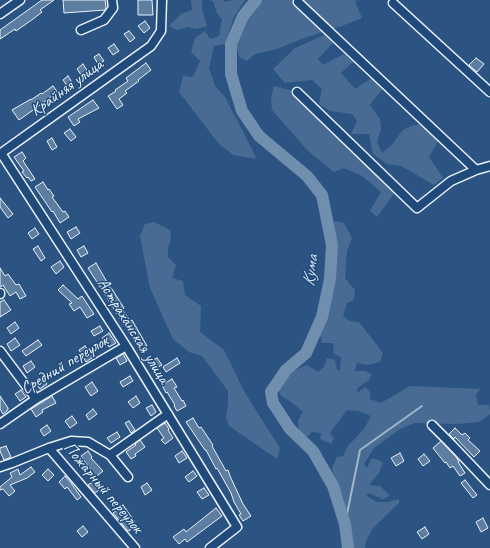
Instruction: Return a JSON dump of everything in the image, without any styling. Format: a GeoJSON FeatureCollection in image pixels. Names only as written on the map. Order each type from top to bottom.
{"type":"FeatureCollection","features":[{"type":"Feature","properties":{"kind":"street"},"geometry":{"type":"LineString","coordinates":[[0,14],[20,0]]}},
{"type":"Feature","properties":{"kind":"street"},"geometry":{"type":"LineString","coordinates":[[81,30],[104,20],[113,8],[112,0]]}},
{"type":"Feature","properties":{"kind":"street","name":"Крайняя улица"},"geometry":{"type":"LineString","coordinates":[[1,153],[151,46],[161,31],[162,0]]}},
{"type":"Feature","properties":{"kind":"street"},"geometry":{"type":"LineString","coordinates":[[298,2],[476,170]]}},
{"type":"Feature","properties":{"kind":"street"},"geometry":{"type":"LineString","coordinates":[[393,3],[490,92]]}},
{"type":"Feature","properties":{"kind":"street"},"geometry":{"type":"LineString","coordinates":[[297,92],[417,208],[451,180],[490,166]]}},
{"type":"Feature","properties":{"kind":"street","name":"Астраханская улица"},"geometry":{"type":"LineString","coordinates":[[1,153],[126,346],[238,527],[210,548]]}},
{"type":"Feature","properties":{"kind":"street","name":"Средний переулок"},"geometry":{"type":"LineString","coordinates":[[0,424],[36,399],[126,346]]}},
{"type":"Feature","properties":{"kind":"street"},"geometry":{"type":"LineString","coordinates":[[0,351],[36,399]]}},
{"type":"Feature","properties":{"kind":"street"},"geometry":{"type":"LineString","coordinates":[[110,455],[168,414]]}},
{"type":"Feature","properties":{"kind":"street"},"geometry":{"type":"LineString","coordinates":[[432,425],[490,485]]}},
{"type":"Feature","properties":{"kind":"street"},"geometry":{"type":"LineString","coordinates":[[0,467],[71,441],[88,442],[110,455],[128,477]]}},
{"type":"Feature","properties":{"kind":"street","name":"Пожарный переулок"},"geometry":{"type":"LineString","coordinates":[[49,448],[135,548]]}},
{"type":"Feature","properties":{"kind":"shaded area"},"geometry":{"type":"Polygon","coordinates":[[[191,0],[202,0],[202,10],[207,26],[197,29],[188,27],[177,30],[169,26],[181,14],[192,10],[191,0]]]}},
{"type":"Feature","properties":{"kind":"shaded area"},"geometry":{"type":"Polygon","coordinates":[[[208,0],[224,0],[224,2],[245,0],[234,17],[225,44],[214,46],[209,68],[215,86],[225,97],[257,159],[233,155],[219,144],[179,92],[183,76],[193,77],[200,61],[191,52],[195,38],[205,31],[210,39],[219,36],[222,19],[217,13],[213,1],[208,0]]]}},
{"type":"Feature","properties":{"kind":"shaded area"},"geometry":{"type":"Polygon","coordinates":[[[261,0],[360,0],[355,1],[362,18],[277,49],[255,54],[247,61],[239,57],[236,44],[249,16],[261,3],[261,0]]]}},
{"type":"Feature","properties":{"kind":"shaded area"},"geometry":{"type":"Polygon","coordinates":[[[327,34],[333,43],[318,59],[323,65],[344,54],[353,62],[341,73],[355,89],[372,78],[383,88],[370,105],[380,119],[381,129],[377,142],[382,153],[390,147],[403,130],[411,126],[422,124],[438,141],[429,157],[443,178],[434,185],[401,166],[387,164],[373,154],[369,134],[351,134],[357,121],[352,114],[330,111],[319,104],[322,89],[312,80],[285,83],[273,69],[295,48],[327,34]]]}},
{"type":"Feature","properties":{"kind":"shaded area"},"geometry":{"type":"Polygon","coordinates":[[[274,86],[293,91],[396,191],[377,217],[370,211],[381,192],[362,176],[344,168],[334,172],[308,151],[272,110],[271,99],[274,86]]]}},
{"type":"Feature","properties":{"kind":"shaded area"},"geometry":{"type":"Polygon","coordinates":[[[335,221],[344,223],[352,238],[347,251],[345,278],[355,290],[354,300],[347,303],[343,316],[350,321],[359,322],[383,353],[380,362],[367,365],[357,363],[355,371],[365,371],[372,374],[369,380],[360,386],[356,391],[359,392],[365,387],[370,392],[370,399],[381,403],[410,386],[480,389],[476,395],[478,405],[489,405],[490,411],[490,414],[479,422],[458,424],[415,423],[400,429],[374,448],[364,464],[367,468],[372,458],[383,462],[379,473],[369,485],[380,486],[390,496],[383,499],[368,493],[366,495],[376,502],[387,502],[399,499],[399,503],[373,528],[366,541],[365,548],[352,548],[343,497],[336,483],[332,468],[337,457],[343,456],[348,446],[364,429],[371,416],[358,411],[347,410],[330,433],[334,438],[331,444],[320,439],[321,433],[312,432],[307,437],[299,433],[298,421],[303,412],[281,396],[279,390],[289,373],[307,365],[318,372],[324,367],[327,358],[335,360],[337,370],[340,370],[341,357],[334,354],[333,343],[322,343],[320,335],[334,281],[337,249],[332,226],[335,221]]]}},
{"type":"Feature","properties":{"kind":"shaded area"},"geometry":{"type":"Polygon","coordinates":[[[154,222],[170,230],[171,240],[168,247],[168,257],[176,265],[172,278],[183,281],[185,295],[201,306],[200,332],[224,350],[245,393],[280,448],[277,459],[229,426],[226,417],[228,391],[202,356],[189,352],[173,339],[150,288],[140,236],[145,224],[154,222]]]}},
{"type":"Feature","properties":{"kind":"building"},"geometry":{"type":"Polygon","coordinates":[[[42,0],[54,0],[40,10],[42,12],[33,19],[16,31],[15,29],[0,39],[0,30],[42,0]]]}},
{"type":"Feature","properties":{"kind":"building"},"geometry":{"type":"Polygon","coordinates":[[[63,0],[105,0],[106,8],[105,10],[64,13],[63,0]]]}},
{"type":"Feature","properties":{"kind":"building"},"geometry":{"type":"Polygon","coordinates":[[[138,0],[152,0],[153,15],[138,15],[138,0]]]}},
{"type":"Feature","properties":{"kind":"building"},"geometry":{"type":"Polygon","coordinates":[[[145,21],[150,28],[144,33],[138,26],[145,21]]]}},
{"type":"Feature","properties":{"kind":"building"},"geometry":{"type":"Polygon","coordinates":[[[129,31],[135,38],[130,42],[124,34],[129,31]]]}},
{"type":"Feature","properties":{"kind":"building"},"geometry":{"type":"Polygon","coordinates":[[[114,44],[119,51],[113,55],[108,48],[114,44]]]}},
{"type":"Feature","properties":{"kind":"building"},"geometry":{"type":"Polygon","coordinates":[[[99,54],[104,61],[98,64],[94,57],[99,54]]]}},
{"type":"Feature","properties":{"kind":"building"},"geometry":{"type":"Polygon","coordinates":[[[476,58],[484,64],[477,72],[469,65],[476,58]]]}},
{"type":"Feature","properties":{"kind":"building"},"geometry":{"type":"Polygon","coordinates":[[[146,63],[151,70],[125,91],[127,93],[119,99],[123,105],[117,109],[108,96],[128,81],[126,78],[146,63]]]}},
{"type":"Feature","properties":{"kind":"building"},"geometry":{"type":"Polygon","coordinates":[[[83,64],[88,72],[82,76],[77,69],[83,64]]]}},
{"type":"Feature","properties":{"kind":"building"},"geometry":{"type":"Polygon","coordinates":[[[68,76],[73,84],[68,87],[63,80],[68,76]]]}},
{"type":"Feature","properties":{"kind":"building"},"geometry":{"type":"Polygon","coordinates":[[[53,86],[58,93],[19,120],[12,110],[41,93],[42,94],[53,86]]]}},
{"type":"Feature","properties":{"kind":"building"},"geometry":{"type":"Polygon","coordinates":[[[93,100],[99,108],[78,119],[80,122],[74,126],[68,117],[93,100]]]}},
{"type":"Feature","properties":{"kind":"building"},"geometry":{"type":"Polygon","coordinates":[[[70,129],[76,137],[71,141],[64,133],[70,129]]]}},
{"type":"Feature","properties":{"kind":"building"},"geometry":{"type":"Polygon","coordinates":[[[52,138],[57,147],[52,150],[47,141],[52,138]]]}},
{"type":"Feature","properties":{"kind":"building"},"geometry":{"type":"Polygon","coordinates":[[[22,152],[26,158],[23,161],[35,179],[31,181],[22,172],[24,171],[14,157],[22,152]]]}},
{"type":"Feature","properties":{"kind":"building"},"geometry":{"type":"Polygon","coordinates":[[[43,182],[54,196],[52,197],[63,212],[65,211],[69,217],[60,223],[35,187],[43,182]]]}},
{"type":"Feature","properties":{"kind":"building"},"geometry":{"type":"Polygon","coordinates":[[[0,198],[13,214],[8,218],[0,207],[0,198]]]}},
{"type":"Feature","properties":{"kind":"building"},"geometry":{"type":"Polygon","coordinates":[[[76,227],[80,233],[71,239],[67,232],[76,227]]]}},
{"type":"Feature","properties":{"kind":"building"},"geometry":{"type":"Polygon","coordinates":[[[35,228],[39,234],[32,239],[28,233],[35,228]]]}},
{"type":"Feature","properties":{"kind":"building"},"geometry":{"type":"Polygon","coordinates":[[[38,246],[45,258],[41,261],[33,249],[38,246]]]}},
{"type":"Feature","properties":{"kind":"building"},"geometry":{"type":"Polygon","coordinates":[[[84,246],[88,253],[81,257],[77,250],[84,246]]]}},
{"type":"Feature","properties":{"kind":"building"},"geometry":{"type":"Polygon","coordinates":[[[60,261],[64,267],[56,274],[51,267],[60,261]]]}},
{"type":"Feature","properties":{"kind":"building"},"geometry":{"type":"Polygon","coordinates":[[[96,263],[124,308],[122,309],[130,321],[132,320],[147,346],[140,350],[88,268],[96,263]]]}},
{"type":"Feature","properties":{"kind":"building"},"geometry":{"type":"Polygon","coordinates":[[[0,268],[5,276],[8,274],[16,285],[19,284],[26,296],[20,299],[16,292],[10,296],[3,285],[0,287],[0,268]]]}},
{"type":"Feature","properties":{"kind":"building"},"geometry":{"type":"Polygon","coordinates":[[[63,285],[78,299],[82,296],[94,314],[87,318],[80,307],[74,311],[69,304],[72,303],[58,290],[63,285]]]}},
{"type":"Feature","properties":{"kind":"building"},"geometry":{"type":"Polygon","coordinates":[[[4,300],[11,310],[0,317],[0,302],[4,300]]]}},
{"type":"Feature","properties":{"kind":"building"},"geometry":{"type":"Polygon","coordinates":[[[15,322],[19,328],[11,334],[7,328],[15,322]]]}},
{"type":"Feature","properties":{"kind":"building"},"geometry":{"type":"Polygon","coordinates":[[[100,326],[103,331],[94,336],[91,331],[100,326]]]}},
{"type":"Feature","properties":{"kind":"building"},"geometry":{"type":"Polygon","coordinates":[[[109,333],[116,343],[109,347],[102,338],[109,333]]]}},
{"type":"Feature","properties":{"kind":"building"},"geometry":{"type":"Polygon","coordinates":[[[15,338],[20,345],[11,351],[7,344],[15,338]]]}},
{"type":"Feature","properties":{"kind":"building"},"geometry":{"type":"Polygon","coordinates":[[[38,340],[42,345],[26,356],[22,351],[38,340]]]}},
{"type":"Feature","properties":{"kind":"building"},"geometry":{"type":"Polygon","coordinates":[[[85,346],[93,357],[86,362],[79,350],[85,346]]]}},
{"type":"Feature","properties":{"kind":"building"},"geometry":{"type":"Polygon","coordinates":[[[123,354],[127,361],[120,365],[116,358],[123,354]]]}},
{"type":"Feature","properties":{"kind":"building"},"geometry":{"type":"Polygon","coordinates":[[[157,358],[162,365],[152,370],[148,363],[157,358]]]}},
{"type":"Feature","properties":{"kind":"building"},"geometry":{"type":"Polygon","coordinates":[[[177,358],[180,363],[166,372],[163,367],[177,358]]]}},
{"type":"Feature","properties":{"kind":"building"},"geometry":{"type":"Polygon","coordinates":[[[31,361],[35,367],[27,373],[23,366],[31,361]]]}},
{"type":"Feature","properties":{"kind":"building"},"geometry":{"type":"Polygon","coordinates":[[[130,376],[133,381],[123,387],[120,382],[130,376]]]}},
{"type":"Feature","properties":{"kind":"building"},"geometry":{"type":"Polygon","coordinates":[[[42,377],[47,384],[40,389],[35,382],[42,377]]]}},
{"type":"Feature","properties":{"kind":"building"},"geometry":{"type":"Polygon","coordinates":[[[172,379],[177,387],[174,388],[186,406],[177,411],[174,406],[175,405],[162,385],[172,379]]]}},
{"type":"Feature","properties":{"kind":"building"},"geometry":{"type":"Polygon","coordinates":[[[92,382],[98,391],[91,396],[85,387],[92,382]]]}},
{"type":"Feature","properties":{"kind":"building"},"geometry":{"type":"Polygon","coordinates":[[[21,390],[26,397],[20,401],[15,394],[21,390]]]}},
{"type":"Feature","properties":{"kind":"building"},"geometry":{"type":"Polygon","coordinates":[[[0,396],[8,408],[8,410],[3,414],[0,409],[0,396]]]}},
{"type":"Feature","properties":{"kind":"building"},"geometry":{"type":"Polygon","coordinates":[[[52,396],[56,403],[42,410],[43,412],[36,417],[31,409],[52,396]]]}},
{"type":"Feature","properties":{"kind":"building"},"geometry":{"type":"Polygon","coordinates":[[[136,396],[140,403],[133,408],[128,402],[136,396]]]}},
{"type":"Feature","properties":{"kind":"building"},"geometry":{"type":"Polygon","coordinates":[[[152,405],[156,412],[151,416],[146,408],[152,405]]]}},
{"type":"Feature","properties":{"kind":"building"},"geometry":{"type":"Polygon","coordinates":[[[93,409],[97,414],[89,420],[86,415],[93,409]]]}},
{"type":"Feature","properties":{"kind":"building"},"geometry":{"type":"Polygon","coordinates":[[[72,416],[77,423],[70,428],[65,421],[72,416]]]}},
{"type":"Feature","properties":{"kind":"building"},"geometry":{"type":"Polygon","coordinates":[[[193,418],[213,445],[212,446],[226,471],[228,470],[243,504],[251,516],[243,521],[239,515],[241,514],[231,493],[217,468],[216,469],[206,450],[186,422],[193,418]]]}},
{"type":"Feature","properties":{"kind":"building"},"geometry":{"type":"Polygon","coordinates":[[[129,421],[135,430],[131,433],[125,423],[129,421]]]}},
{"type":"Feature","properties":{"kind":"building"},"geometry":{"type":"Polygon","coordinates":[[[165,423],[173,438],[165,444],[161,440],[164,438],[157,428],[165,423]]]}},
{"type":"Feature","properties":{"kind":"building"},"geometry":{"type":"Polygon","coordinates":[[[47,425],[51,431],[44,436],[40,430],[47,425]]]}},
{"type":"Feature","properties":{"kind":"building"},"geometry":{"type":"Polygon","coordinates":[[[455,428],[462,435],[465,433],[470,438],[468,440],[480,451],[474,457],[455,437],[454,439],[449,434],[455,428]]]}},
{"type":"Feature","properties":{"kind":"building"},"geometry":{"type":"Polygon","coordinates":[[[117,432],[120,437],[111,443],[107,438],[117,432]]]}},
{"type":"Feature","properties":{"kind":"building"},"geometry":{"type":"Polygon","coordinates":[[[140,440],[145,447],[131,459],[126,452],[140,440]]]}},
{"type":"Feature","properties":{"kind":"building"},"geometry":{"type":"Polygon","coordinates":[[[441,441],[456,457],[465,473],[460,476],[453,466],[450,468],[433,448],[441,441]]]}},
{"type":"Feature","properties":{"kind":"building"},"geometry":{"type":"Polygon","coordinates":[[[6,446],[11,457],[4,460],[0,448],[6,446]]]}},
{"type":"Feature","properties":{"kind":"building"},"geometry":{"type":"Polygon","coordinates":[[[88,451],[92,457],[91,458],[103,471],[93,479],[88,473],[91,470],[81,456],[88,451]]]}},
{"type":"Feature","properties":{"kind":"building"},"geometry":{"type":"Polygon","coordinates":[[[182,451],[187,458],[179,463],[175,456],[182,451]]]}},
{"type":"Feature","properties":{"kind":"building"},"geometry":{"type":"Polygon","coordinates":[[[400,453],[404,461],[396,466],[391,458],[400,453]]]}},
{"type":"Feature","properties":{"kind":"building"},"geometry":{"type":"Polygon","coordinates":[[[424,454],[430,461],[423,466],[418,459],[424,454]]]}},
{"type":"Feature","properties":{"kind":"building"},"geometry":{"type":"Polygon","coordinates":[[[31,467],[35,472],[27,478],[10,485],[15,491],[9,496],[3,489],[0,490],[0,487],[12,477],[10,473],[18,469],[20,475],[31,467]]]}},
{"type":"Feature","properties":{"kind":"building"},"geometry":{"type":"Polygon","coordinates":[[[48,469],[54,475],[48,481],[42,475],[48,469]]]}},
{"type":"Feature","properties":{"kind":"building"},"geometry":{"type":"Polygon","coordinates":[[[193,471],[197,476],[189,482],[185,477],[193,471]]]}},
{"type":"Feature","properties":{"kind":"building"},"geometry":{"type":"Polygon","coordinates":[[[65,476],[81,497],[77,500],[67,487],[65,489],[59,482],[65,476]]]}},
{"type":"Feature","properties":{"kind":"building"},"geometry":{"type":"Polygon","coordinates":[[[97,479],[103,487],[95,493],[88,485],[97,479]]]}},
{"type":"Feature","properties":{"kind":"building"},"geometry":{"type":"Polygon","coordinates":[[[465,480],[477,495],[473,498],[461,483],[465,480]]]}},
{"type":"Feature","properties":{"kind":"building"},"geometry":{"type":"Polygon","coordinates":[[[147,483],[152,490],[145,495],[141,487],[147,483]]]}},
{"type":"Feature","properties":{"kind":"building"},"geometry":{"type":"Polygon","coordinates":[[[204,488],[209,495],[202,499],[197,492],[204,488]]]}},
{"type":"Feature","properties":{"kind":"building"},"geometry":{"type":"Polygon","coordinates":[[[123,505],[135,522],[130,526],[132,529],[128,531],[113,513],[123,505]]]}},
{"type":"Feature","properties":{"kind":"building"},"geometry":{"type":"Polygon","coordinates":[[[216,508],[222,516],[187,542],[185,539],[179,544],[173,537],[184,529],[186,532],[216,508]]]}},
{"type":"Feature","properties":{"kind":"building"},"geometry":{"type":"Polygon","coordinates":[[[483,518],[488,528],[481,532],[476,522],[483,518]]]}},
{"type":"Feature","properties":{"kind":"building"},"geometry":{"type":"Polygon","coordinates":[[[83,526],[88,532],[82,537],[77,531],[83,526]]]}},
{"type":"Feature","properties":{"kind":"building"},"geometry":{"type":"Polygon","coordinates":[[[425,527],[429,534],[422,539],[417,532],[425,527]]]}},
{"type":"Feature","properties":{"kind":"waterway","name":"Кума"},"geometry":{"type":"LineString","coordinates":[[256,0],[243,16],[231,44],[231,74],[242,111],[259,136],[307,176],[322,195],[332,245],[330,279],[322,317],[306,353],[286,370],[271,392],[273,403],[290,429],[313,451],[333,486],[345,524],[348,548]]}},
{"type":"Feature","properties":{"kind":"waterway"},"geometry":{"type":"LineString","coordinates":[[345,524],[360,450],[422,406]]}}]}
